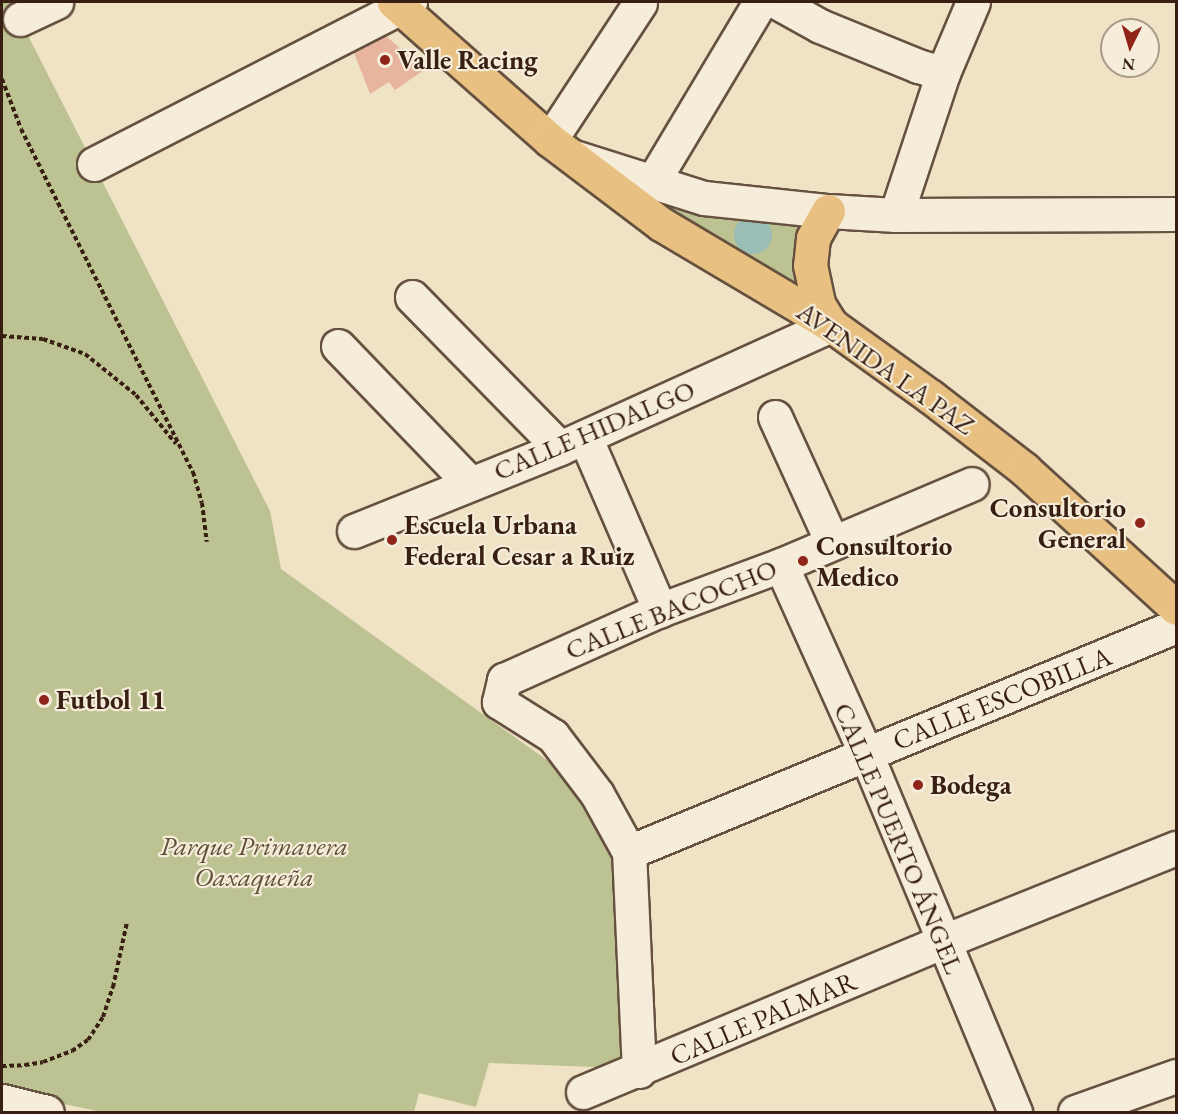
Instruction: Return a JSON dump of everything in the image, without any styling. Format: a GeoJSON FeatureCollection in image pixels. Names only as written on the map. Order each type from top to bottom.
{"type":"FeatureCollection","features":[{"type":"Feature","properties":{"kind":"main road","name":"AVENIDA LA PAZ"},"geometry":{"type":"LineString","coordinates":[[401,3],[562,149],[662,224],[831,325],[932,397],[1024,469],[1176,608]]}},
{"type":"Feature","properties":{"kind":"main road"},"geometry":{"type":"LineString","coordinates":[[828,211],[813,238],[810,265],[818,304],[831,325]]}},
{"type":"Feature","properties":{"kind":"street"},"geometry":{"type":"LineString","coordinates":[[20,19],[57,2]]}},
{"type":"Feature","properties":{"kind":"street"},"geometry":{"type":"LineString","coordinates":[[653,181],[760,2]]}},
{"type":"Feature","properties":{"kind":"street"},"geometry":{"type":"LineString","coordinates":[[777,2],[820,26],[918,66],[943,73]]}},
{"type":"Feature","properties":{"kind":"street"},"geometry":{"type":"LineString","coordinates":[[896,215],[943,73],[973,2]]}},
{"type":"Feature","properties":{"kind":"street"},"geometry":{"type":"LineString","coordinates":[[94,164],[401,3]]}},
{"type":"Feature","properties":{"kind":"street"},"geometry":{"type":"LineString","coordinates":[[640,3],[562,149],[704,198],[828,211],[896,215],[1176,214]]}},
{"type":"Feature","properties":{"kind":"street"},"geometry":{"type":"LineString","coordinates":[[412,297],[573,443],[660,610]]}},
{"type":"Feature","properties":{"kind":"street","name":"CALLE HIDALGO"},"geometry":{"type":"LineString","coordinates":[[354,531],[573,443],[831,325]]}},
{"type":"Feature","properties":{"kind":"street"},"geometry":{"type":"LineString","coordinates":[[338,346],[470,483]]}},
{"type":"Feature","properties":{"kind":"street"},"geometry":{"type":"LineString","coordinates":[[775,417],[832,542]]}},
{"type":"Feature","properties":{"kind":"street","name":"CALLE BACOCHO"},"geometry":{"type":"LineString","coordinates":[[629,852],[597,795],[553,736],[499,702],[504,680],[660,610],[781,565],[972,484]]}},
{"type":"Feature","properties":{"kind":"street","name":"CALLE PUERTO ÁNGEL"},"geometry":{"type":"LineString","coordinates":[[781,565],[866,754],[942,942],[1015,1113]]}},
{"type":"Feature","properties":{"kind":"street","name":"CALLE ESCOBILLA"},"geometry":{"type":"LineString","coordinates":[[629,852],[1176,626]]}},
{"type":"Feature","properties":{"kind":"street","name":"CALLE PALMAR"},"geometry":{"type":"LineString","coordinates":[[584,1092],[639,1071],[942,942],[1176,848]]}},
{"type":"Feature","properties":{"kind":"street"},"geometry":{"type":"LineString","coordinates":[[629,852],[639,1071]]}},
{"type":"Feature","properties":{"kind":"street"},"geometry":{"type":"LineString","coordinates":[[1075,1113],[1176,1076]]}},
{"type":"Feature","properties":{"kind":"street"},"geometry":{"type":"LineString","coordinates":[[2,1101],[47,1113]]}},
{"type":"Feature","properties":{"kind":"path"},"geometry":{"type":"LineString","coordinates":[[2,79],[21,129],[193,472],[202,503],[207,542]]}},
{"type":"Feature","properties":{"kind":"path"},"geometry":{"type":"LineString","coordinates":[[2,336],[44,339],[85,354],[136,395],[182,452]]}},
{"type":"Feature","properties":{"kind":"path"},"geometry":{"type":"LineString","coordinates":[[2,1066],[43,1062],[72,1051],[88,1040],[103,1017],[113,987],[127,922]]}},
{"type":"Feature","properties":{"kind":"green space","name":"Parque Primavera Oaxaqueña"},"geometry":{"type":"Polygon","coordinates":[[[2,2],[11,2],[270,511],[281,569],[555,766],[619,851],[621,1068],[489,1063],[476,1107],[419,1093],[414,1112],[102,1112],[2,1091],[2,2]]]}},
{"type":"Feature","properties":{"kind":"green space"},"geometry":{"type":"Polygon","coordinates":[[[624,185],[829,203],[801,300],[624,185]]]}},
{"type":"Feature","properties":{"kind":"water"},"geometry":{"type":"Polygon","coordinates":[[[753,216],[766,222],[772,235],[766,248],[753,254],[740,248],[734,235],[740,222],[753,216]]]}},
{"type":"Feature","properties":{"kind":"building","name":"Valle Racing"},"geometry":{"type":"Polygon","coordinates":[[[385,35],[424,70],[395,90],[389,82],[370,94],[353,50],[385,35]]]}},
{"type":"Feature","properties":{"kind":"place","name":"Valle Racing"},"geometry":{"type":"Point","coordinates":[385,60]}},
{"type":"Feature","properties":{"kind":"place","name":"Consultorio General"},"geometry":{"type":"Point","coordinates":[1140,523]}},
{"type":"Feature","properties":{"kind":"place","name":"Escuela Urbana Federal Cesar a Ruiz"},"geometry":{"type":"Point","coordinates":[392,540]}},
{"type":"Feature","properties":{"kind":"place","name":"Consultorio Medico"},"geometry":{"type":"Point","coordinates":[803,561]}},
{"type":"Feature","properties":{"kind":"place","name":"Futbol 11"},"geometry":{"type":"Point","coordinates":[44,700]}},
{"type":"Feature","properties":{"kind":"place","name":"Bodega"},"geometry":{"type":"Point","coordinates":[918,785]}}]}
